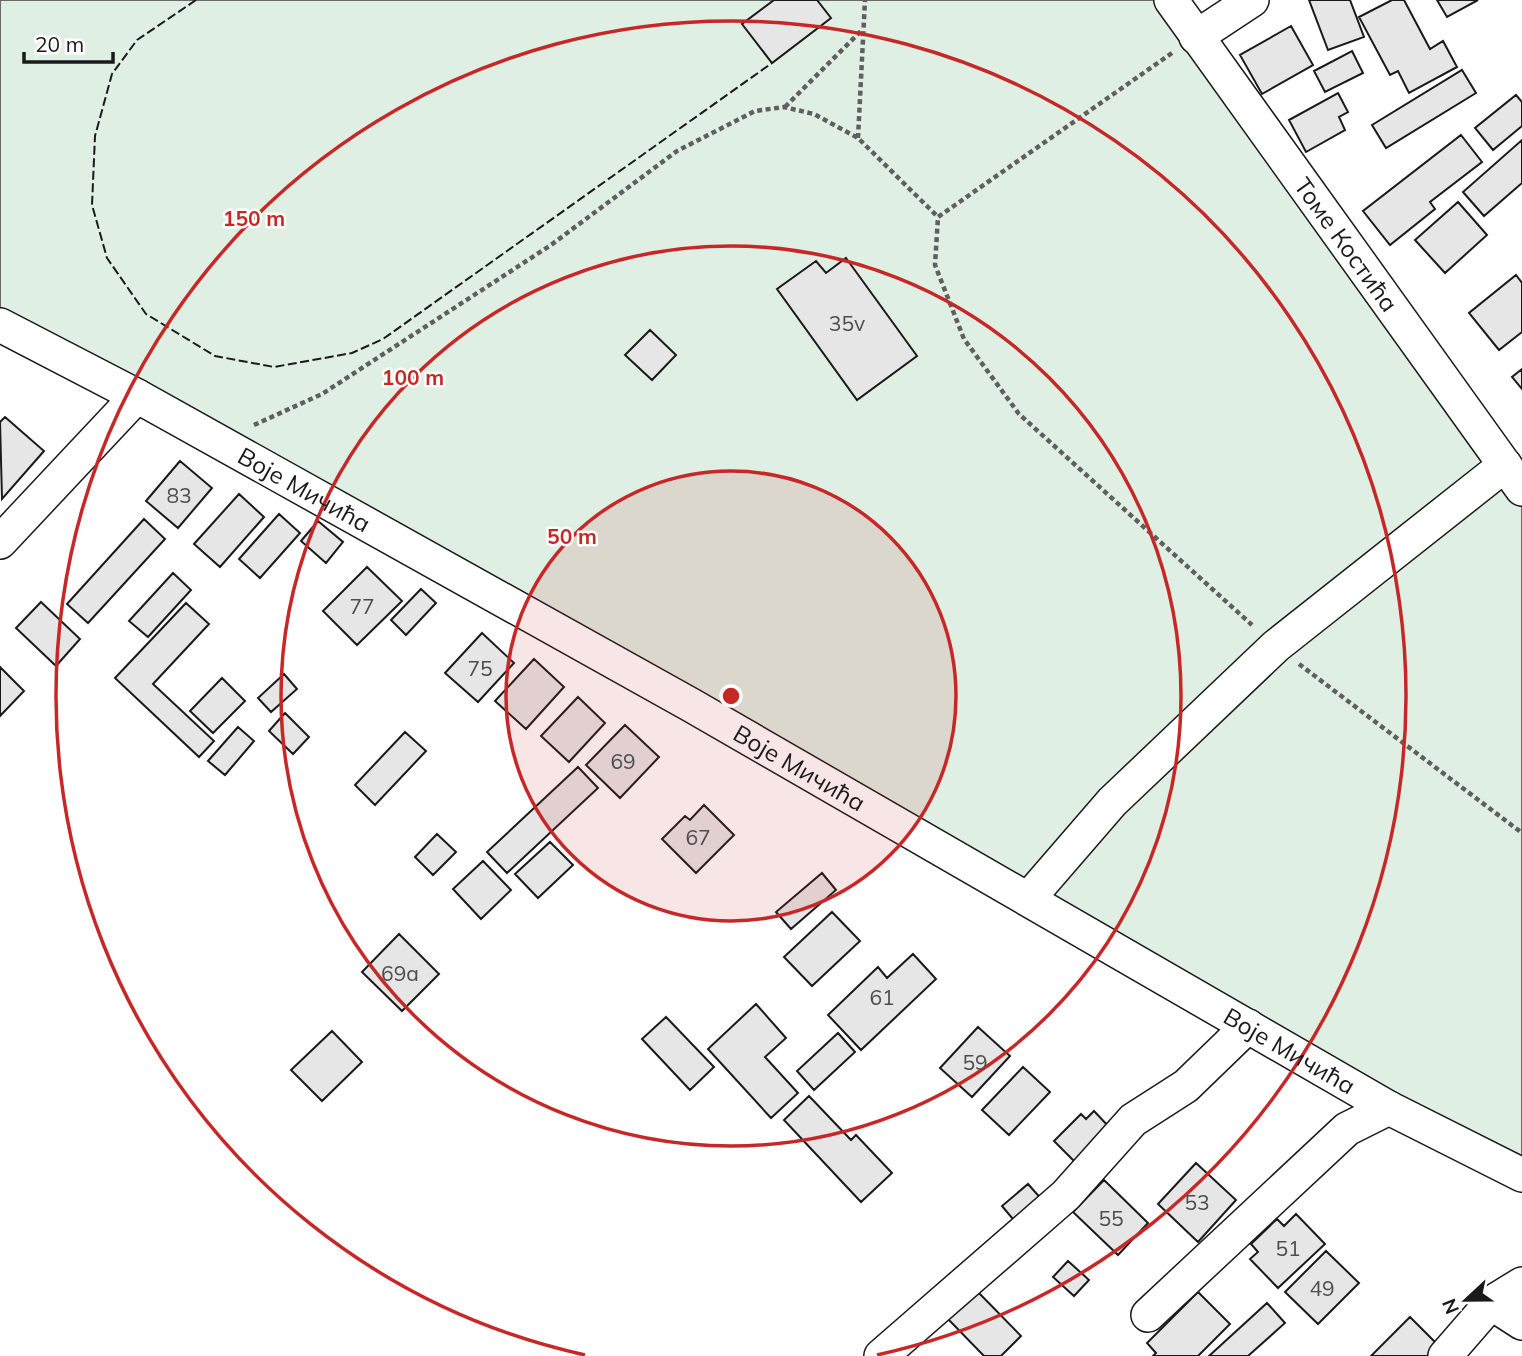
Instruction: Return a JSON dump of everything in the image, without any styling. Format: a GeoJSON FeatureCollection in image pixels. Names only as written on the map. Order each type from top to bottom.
{"type":"FeatureCollection","features":[{"type":"Feature","properties":{"kind":"street","name":"Томе Костића"},"geometry":{"type":"LineString","coordinates":[[1171,0],[1513,477]]}},
{"type":"Feature","properties":{"kind":"street"},"geometry":{"type":"LineString","coordinates":[[1196,37],[1252,0]]}},
{"type":"Feature","properties":{"kind":"street","name":"Воје Мичића"},"geometry":{"type":"LineString","coordinates":[[0,325],[137,396],[1029,898],[1389,1108],[1522,1175]]}},
{"type":"Feature","properties":{"kind":"street"},"geometry":{"type":"LineString","coordinates":[[0,542],[137,396]]}},
{"type":"Feature","properties":{"kind":"street"},"geometry":{"type":"LineString","coordinates":[[1029,898],[1112,802],[1276,646],[1513,477]]}},
{"type":"Feature","properties":{"kind":"street"},"geometry":{"type":"LineString","coordinates":[[881,1356],[1066,1195],[1133,1120],[1186,1086],[1248,1026]]}},
{"type":"Feature","properties":{"kind":"street"},"geometry":{"type":"LineString","coordinates":[[1148,1315],[1347,1129],[1389,1108]]}},
{"type":"Feature","properties":{"kind":"street"},"geometry":{"type":"LineString","coordinates":[[1446,1356],[1491,1303],[1522,1284]]}},
{"type":"Feature","properties":{"kind":"street"},"geometry":{"type":"LineString","coordinates":[[1491,1303],[1522,1323]]}},
{"type":"Feature","properties":{"kind":"path"},"geometry":{"type":"LineString","coordinates":[[858,138],[865,0]]}},
{"type":"Feature","properties":{"kind":"path"},"geometry":{"type":"LineString","coordinates":[[784,107],[863,28]]}},
{"type":"Feature","properties":{"kind":"path"},"geometry":{"type":"LineString","coordinates":[[938,217],[1196,37]]}},
{"type":"Feature","properties":{"kind":"path"},"geometry":{"type":"LineString","coordinates":[[218,442],[322,394],[551,245],[677,151],[755,111],[784,107],[814,114],[858,138],[938,217],[935,265],[964,339],[1019,414],[1276,646],[1522,834]]}},
{"type":"Feature","properties":{"kind":"green space"},"geometry":{"type":"Polygon","coordinates":[[[0,0],[1171,0],[1522,489],[1522,1175],[0,325],[0,0]]]}},
{"type":"Feature","properties":{"kind":"building"},"geometry":{"type":"Polygon","coordinates":[[[774,0],[817,0],[831,18],[772,63],[742,24],[774,0]]]}},
{"type":"Feature","properties":{"kind":"building"},"geometry":{"type":"Polygon","coordinates":[[[1309,0],[1350,0],[1364,37],[1328,50],[1309,0]]]}},
{"type":"Feature","properties":{"kind":"building"},"geometry":{"type":"Polygon","coordinates":[[[1392,0],[1404,0],[1430,49],[1443,41],[1457,67],[1409,93],[1398,71],[1390,75],[1359,17],[1392,0]]]}},
{"type":"Feature","properties":{"kind":"building"},"geometry":{"type":"Polygon","coordinates":[[[1437,0],[1478,0],[1447,17],[1437,0]]]}},
{"type":"Feature","properties":{"kind":"building"},"geometry":{"type":"Polygon","coordinates":[[[1291,26],[1313,65],[1262,94],[1240,55],[1291,26]]]}},
{"type":"Feature","properties":{"kind":"building"},"geometry":{"type":"Polygon","coordinates":[[[1352,51],[1363,73],[1325,92],[1314,71],[1352,51]]]}},
{"type":"Feature","properties":{"kind":"building"},"geometry":{"type":"Polygon","coordinates":[[[1462,70],[1476,93],[1386,148],[1372,125],[1462,70]]]}},
{"type":"Feature","properties":{"kind":"building"},"geometry":{"type":"Polygon","coordinates":[[[1338,93],[1348,112],[1339,117],[1345,130],[1306,152],[1289,120],[1338,93]]]}},
{"type":"Feature","properties":{"kind":"building"},"geometry":{"type":"Polygon","coordinates":[[[1516,95],[1522,102],[1522,126],[1493,150],[1475,128],[1516,95]]]}},
{"type":"Feature","properties":{"kind":"building"},"geometry":{"type":"Polygon","coordinates":[[[1461,135],[1482,162],[1430,202],[1435,209],[1390,245],[1363,211],[1461,135]]]}},
{"type":"Feature","properties":{"kind":"building"},"geometry":{"type":"Polygon","coordinates":[[[1522,140],[1522,183],[1484,216],[1463,192],[1522,140]]]}},
{"type":"Feature","properties":{"kind":"building"},"geometry":{"type":"Polygon","coordinates":[[[1458,202],[1487,235],[1445,273],[1415,240],[1458,202]]]}},
{"type":"Feature","properties":{"kind":"building"},"geometry":{"type":"Polygon","coordinates":[[[846,258],[917,356],[857,400],[777,289],[816,261],[826,273],[846,258]]]}},
{"type":"Feature","properties":{"kind":"building"},"geometry":{"type":"Polygon","coordinates":[[[1516,275],[1522,283],[1522,332],[1499,350],[1469,313],[1516,275]]]}},
{"type":"Feature","properties":{"kind":"building"},"geometry":{"type":"Polygon","coordinates":[[[650,330],[676,355],[652,380],[625,355],[650,330]]]}},
{"type":"Feature","properties":{"kind":"building"},"geometry":{"type":"Polygon","coordinates":[[[1522,369],[1522,389],[1512,377],[1522,369]]]}},
{"type":"Feature","properties":{"kind":"building"},"geometry":{"type":"Polygon","coordinates":[[[5,417],[44,451],[2,499],[0,422],[5,417]]]}},
{"type":"Feature","properties":{"kind":"building"},"geometry":{"type":"Polygon","coordinates":[[[180,461],[212,488],[178,528],[146,501],[180,461]]]}},
{"type":"Feature","properties":{"kind":"building"},"geometry":{"type":"Polygon","coordinates":[[[239,494],[264,517],[220,567],[194,544],[239,494]]]}},
{"type":"Feature","properties":{"kind":"building"},"geometry":{"type":"Polygon","coordinates":[[[279,514],[300,533],[260,578],[239,559],[279,514]]]}},
{"type":"Feature","properties":{"kind":"building"},"geometry":{"type":"Polygon","coordinates":[[[144,519],[165,539],[88,623],[67,604],[144,519]]]}},
{"type":"Feature","properties":{"kind":"building"},"geometry":{"type":"Polygon","coordinates":[[[318,521],[343,542],[326,563],[301,541],[318,521]]]}},
{"type":"Feature","properties":{"kind":"building"},"geometry":{"type":"Polygon","coordinates":[[[367,567],[402,601],[357,645],[323,611],[367,567]]]}},
{"type":"Feature","properties":{"kind":"building"},"geometry":{"type":"Polygon","coordinates":[[[173,573],[191,590],[148,637],[129,621],[173,573]]]}},
{"type":"Feature","properties":{"kind":"building"},"geometry":{"type":"Polygon","coordinates":[[[421,589],[436,603],[406,635],[391,620],[421,589]]]}},
{"type":"Feature","properties":{"kind":"building"},"geometry":{"type":"Polygon","coordinates":[[[41,602],[80,639],[56,666],[16,628],[41,602]]]}},
{"type":"Feature","properties":{"kind":"building"},"geometry":{"type":"Polygon","coordinates":[[[186,603],[209,624],[153,684],[214,741],[199,757],[115,678],[186,603]]]}},
{"type":"Feature","properties":{"kind":"building"},"geometry":{"type":"Polygon","coordinates":[[[482,633],[514,663],[478,702],[445,673],[482,633]]]}},
{"type":"Feature","properties":{"kind":"building"},"geometry":{"type":"Polygon","coordinates":[[[534,659],[564,687],[526,729],[495,701],[534,659]]]}},
{"type":"Feature","properties":{"kind":"building"},"geometry":{"type":"Polygon","coordinates":[[[0,667],[24,691],[0,716],[0,667]]]}},
{"type":"Feature","properties":{"kind":"building"},"geometry":{"type":"Polygon","coordinates":[[[284,674],[297,689],[271,712],[258,698],[284,674]]]}},
{"type":"Feature","properties":{"kind":"building"},"geometry":{"type":"Polygon","coordinates":[[[222,678],[245,701],[213,733],[190,711],[222,678]]]}},
{"type":"Feature","properties":{"kind":"building"},"geometry":{"type":"Polygon","coordinates":[[[578,697],[605,723],[569,762],[541,736],[578,697]]]}},
{"type":"Feature","properties":{"kind":"building"},"geometry":{"type":"Polygon","coordinates":[[[285,713],[309,737],[293,754],[269,731],[285,713]]]}},
{"type":"Feature","properties":{"kind":"building"},"geometry":{"type":"Polygon","coordinates":[[[625,725],[659,757],[620,798],[586,765],[625,725]]]}},
{"type":"Feature","properties":{"kind":"building"},"geometry":{"type":"Polygon","coordinates":[[[238,727],[254,741],[225,775],[208,761],[238,727]]]}},
{"type":"Feature","properties":{"kind":"building"},"geometry":{"type":"Polygon","coordinates":[[[405,732],[426,751],[375,805],[355,785],[405,732]]]}},
{"type":"Feature","properties":{"kind":"building"},"geometry":{"type":"Polygon","coordinates":[[[578,767],[598,788],[507,873],[487,852],[578,767]]]}},
{"type":"Feature","properties":{"kind":"building"},"geometry":{"type":"Polygon","coordinates":[[[704,805],[734,835],[696,873],[662,839],[685,816],[690,820],[704,805]]]}},
{"type":"Feature","properties":{"kind":"building"},"geometry":{"type":"Polygon","coordinates":[[[437,834],[456,852],[433,875],[415,857],[437,834]]]}},
{"type":"Feature","properties":{"kind":"building"},"geometry":{"type":"Polygon","coordinates":[[[550,842],[573,865],[538,898],[515,874],[550,842]]]}},
{"type":"Feature","properties":{"kind":"building"},"geometry":{"type":"Polygon","coordinates":[[[483,861],[511,890],[481,919],[453,889],[483,861]]]}},
{"type":"Feature","properties":{"kind":"building"},"geometry":{"type":"Polygon","coordinates":[[[822,873],[836,890],[791,929],[776,912],[822,873]]]}},
{"type":"Feature","properties":{"kind":"building"},"geometry":{"type":"Polygon","coordinates":[[[832,912],[860,941],[812,986],[784,957],[832,912]]]}},
{"type":"Feature","properties":{"kind":"building"},"geometry":{"type":"Polygon","coordinates":[[[399,934],[439,974],[402,1011],[362,972],[399,934]]]}},
{"type":"Feature","properties":{"kind":"building"},"geometry":{"type":"Polygon","coordinates":[[[913,954],[936,979],[861,1050],[828,1015],[878,967],[887,978],[913,954]]]}},
{"type":"Feature","properties":{"kind":"building"},"geometry":{"type":"Polygon","coordinates":[[[756,1004],[786,1038],[765,1057],[798,1093],[771,1118],[708,1049],[756,1004]]]}},
{"type":"Feature","properties":{"kind":"building"},"geometry":{"type":"Polygon","coordinates":[[[666,1017],[714,1067],[690,1090],[642,1039],[666,1017]]]}},
{"type":"Feature","properties":{"kind":"building"},"geometry":{"type":"Polygon","coordinates":[[[978,1027],[1010,1056],[972,1097],[940,1068],[978,1027]]]}},
{"type":"Feature","properties":{"kind":"building"},"geometry":{"type":"Polygon","coordinates":[[[332,1031],[362,1062],[322,1101],[291,1070],[332,1031]]]}},
{"type":"Feature","properties":{"kind":"building"},"geometry":{"type":"Polygon","coordinates":[[[838,1033],[855,1052],[814,1090],[797,1071],[838,1033]]]}},
{"type":"Feature","properties":{"kind":"building"},"geometry":{"type":"Polygon","coordinates":[[[1023,1067],[1050,1092],[1009,1135],[982,1110],[1023,1067]]]}},
{"type":"Feature","properties":{"kind":"building"},"geometry":{"type":"Polygon","coordinates":[[[809,1096],[851,1140],[856,1135],[892,1173],[861,1202],[784,1120],[809,1096]]]}},
{"type":"Feature","properties":{"kind":"building"},"geometry":{"type":"Polygon","coordinates":[[[1094,1111],[1111,1129],[1077,1164],[1054,1141],[1081,1114],[1086,1119],[1094,1111]]]}},
{"type":"Feature","properties":{"kind":"building"},"geometry":{"type":"Polygon","coordinates":[[[1196,1163],[1236,1200],[1198,1242],[1158,1204],[1196,1163]]]}},
{"type":"Feature","properties":{"kind":"building"},"geometry":{"type":"Polygon","coordinates":[[[1104,1180],[1148,1223],[1118,1255],[1073,1212],[1104,1180]]]}},
{"type":"Feature","properties":{"kind":"building"},"geometry":{"type":"Polygon","coordinates":[[[1028,1184],[1044,1202],[1018,1225],[1002,1206],[1028,1184]]]}},
{"type":"Feature","properties":{"kind":"building"},"geometry":{"type":"Polygon","coordinates":[[[1296,1214],[1325,1244],[1278,1288],[1250,1259],[1258,1252],[1251,1244],[1277,1219],[1284,1226],[1296,1214]]]}},
{"type":"Feature","properties":{"kind":"building"},"geometry":{"type":"Polygon","coordinates":[[[1326,1251],[1359,1283],[1318,1324],[1285,1292],[1326,1251]]]}},
{"type":"Feature","properties":{"kind":"building"},"geometry":{"type":"Polygon","coordinates":[[[1068,1261],[1089,1280],[1074,1296],[1053,1277],[1068,1261]]]}},
{"type":"Feature","properties":{"kind":"building"},"geometry":{"type":"Polygon","coordinates":[[[977,1291],[1021,1336],[1001,1356],[984,1356],[948,1319],[977,1291]]]}},
{"type":"Feature","properties":{"kind":"building"},"geometry":{"type":"Polygon","coordinates":[[[1198,1292],[1230,1324],[1198,1356],[1153,1356],[1156,1353],[1147,1343],[1198,1292]]]}},
{"type":"Feature","properties":{"kind":"building"},"geometry":{"type":"Polygon","coordinates":[[[1267,1303],[1285,1323],[1248,1356],[1209,1356],[1267,1303]]]}},
{"type":"Feature","properties":{"kind":"building"},"geometry":{"type":"Polygon","coordinates":[[[1410,1317],[1439,1346],[1428,1356],[1371,1356],[1410,1317]]]}},
{"type":"Feature","properties":{"kind":"fence"},"geometry":{"type":"LineString","coordinates":[[196,0],[137,40],[112,74],[95,136],[92,205],[107,258],[146,314],[215,356],[274,367],[352,353],[383,339],[772,63]]}}]}
